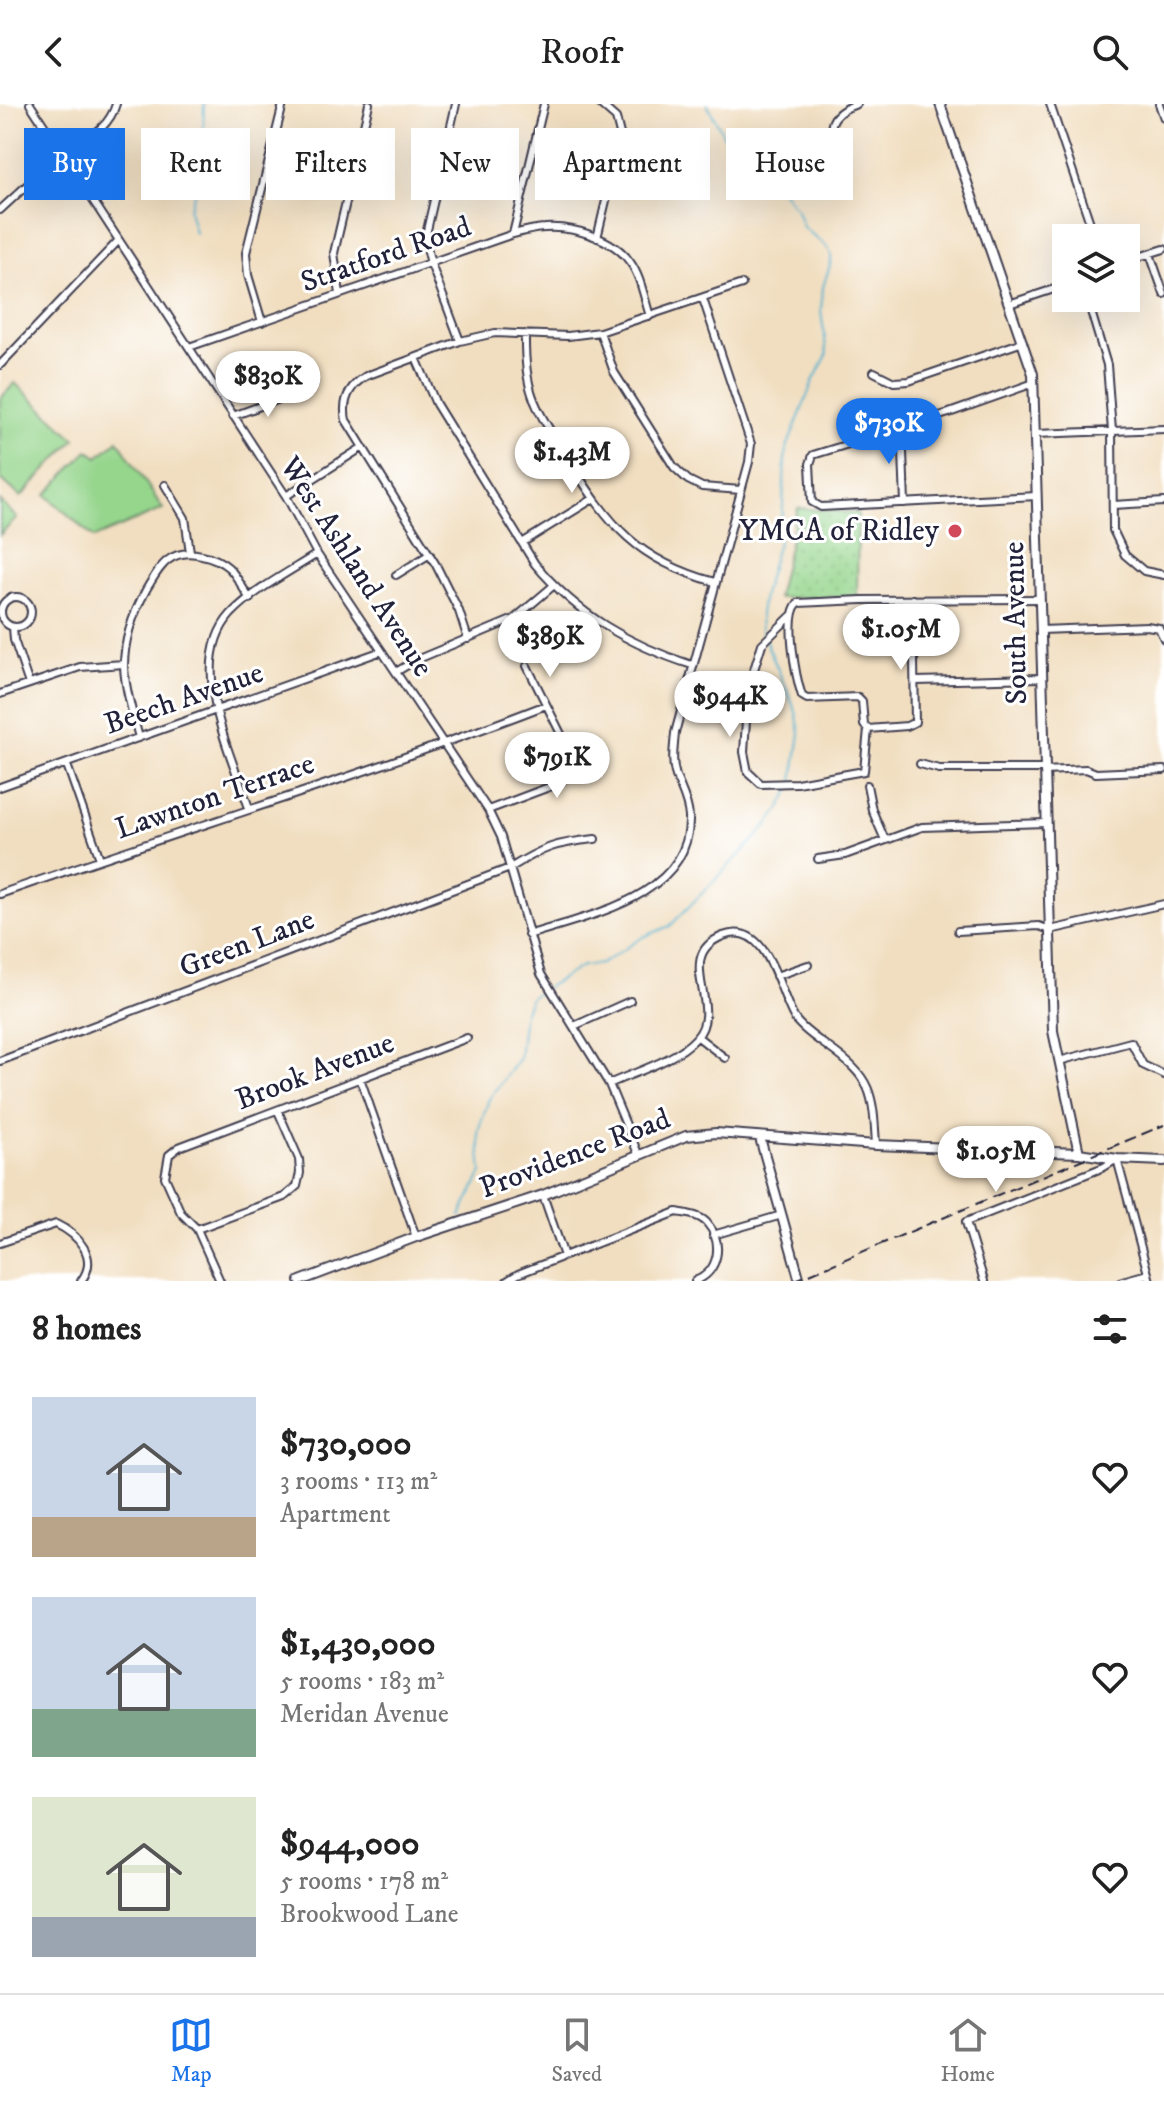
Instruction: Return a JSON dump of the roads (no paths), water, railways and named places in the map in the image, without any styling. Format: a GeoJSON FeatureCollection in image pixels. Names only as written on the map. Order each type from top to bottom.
{"type":"FeatureCollection","features":[{"type":"Feature","properties":{"kind":"street","name":"West Ashland Avenue"},"geometry":{"type":"LineString","coordinates":[[30,104],[47,128]]}},
{"type":"Feature","properties":{"kind":"street"},"geometry":{"type":"LineString","coordinates":[[102,128],[116,104]]}},
{"type":"Feature","properties":{"kind":"street"},"geometry":{"type":"LineString","coordinates":[[262,322],[246,267],[246,253],[283,104]]}},
{"type":"Feature","properties":{"kind":"street"},"geometry":{"type":"LineString","coordinates":[[340,294],[334,259],[335,244],[369,104]]}},
{"type":"Feature","properties":{"kind":"street"},"geometry":{"type":"LineString","coordinates":[[456,104],[426,228],[426,245],[460,341]]}},
{"type":"Feature","properties":{"kind":"street"},"geometry":{"type":"LineString","coordinates":[[513,234],[544,104]]}},
{"type":"Feature","properties":{"kind":"street"},"geometry":{"type":"LineString","coordinates":[[597,238],[621,138],[616,118],[600,104]]}},
{"type":"Feature","properties":{"kind":"street"},"geometry":{"type":"LineString","coordinates":[[831,128],[834,118],[843,109],[857,104]]}},
{"type":"Feature","properties":{"kind":"street","name":"South Avenue"},"geometry":{"type":"LineString","coordinates":[[940,104],[1033,374],[1053,1031],[1079,1153]]}},
{"type":"Feature","properties":{"kind":"street"},"geometry":{"type":"LineString","coordinates":[[1050,104],[1090,224]]}},
{"type":"Feature","properties":{"kind":"street"},"geometry":{"type":"LineString","coordinates":[[1159,104],[1164,118]]}},
{"type":"Feature","properties":{"kind":"street"},"geometry":{"type":"LineString","coordinates":[[0,210],[24,189]]}},
{"type":"Feature","properties":{"kind":"street","name":"West Ashland Avenue"},"geometry":{"type":"LineString","coordinates":[[93,200],[286,496],[317,554],[488,810],[501,837],[528,935],[549,986],[609,1084],[639,1156]]}},
{"type":"Feature","properties":{"kind":"street","name":"Stratford Road"},"geometry":{"type":"LineString","coordinates":[[189,347],[513,234],[543,228],[597,238],[620,251],[631,263],[650,316]]}},
{"type":"Feature","properties":{"kind":"street"},"geometry":{"type":"LineString","coordinates":[[0,365],[118,241]]}},
{"type":"Feature","properties":{"kind":"street"},"geometry":{"type":"LineString","coordinates":[[1140,257],[1164,249]]}},
{"type":"Feature","properties":{"kind":"street"},"geometry":{"type":"LineString","coordinates":[[1150,254],[1164,294]]}},
{"type":"Feature","properties":{"kind":"street"},"geometry":{"type":"LineString","coordinates":[[468,639],[459,611],[430,554],[346,420],[344,407],[353,386],[366,376],[460,341],[495,333],[568,336],[600,332],[742,284]]}},
{"type":"Feature","properties":{"kind":"street"},"geometry":{"type":"LineString","coordinates":[[1009,304],[1052,290]]}},
{"type":"Feature","properties":{"kind":"street"},"geometry":{"type":"LineString","coordinates":[[528,935],[645,893],[664,877],[680,857],[687,840],[687,801],[675,774],[675,733],[751,453],[750,436],[703,299]]}},
{"type":"Feature","properties":{"kind":"street"},"geometry":{"type":"LineString","coordinates":[[1091,312],[1107,365],[1112,431],[1113,530],[1125,555],[1144,571],[1164,575]]}},
{"type":"Feature","properties":{"kind":"street"},"geometry":{"type":"LineString","coordinates":[[600,332],[614,372],[674,467],[688,480],[702,487],[741,490]]}},
{"type":"Feature","properties":{"kind":"street"},"geometry":{"type":"LineString","coordinates":[[525,334],[524,365],[532,398],[593,499],[614,525],[651,557],[677,570],[715,582]]}},
{"type":"Feature","properties":{"kind":"street"},"geometry":{"type":"LineString","coordinates":[[874,372],[894,382],[909,381],[1023,342]]}},
{"type":"Feature","properties":{"kind":"street"},"geometry":{"type":"LineString","coordinates":[[416,358],[436,404],[522,543],[553,586],[582,612],[614,633],[643,648],[692,665]]}},
{"type":"Feature","properties":{"kind":"street"},"geometry":{"type":"LineString","coordinates":[[1034,383],[813,455],[810,464],[812,502],[816,506],[1037,496]]}},
{"type":"Feature","properties":{"kind":"street"},"geometry":{"type":"LineString","coordinates":[[233,416],[293,394]]}},
{"type":"Feature","properties":{"kind":"street"},"geometry":{"type":"LineString","coordinates":[[902,427],[905,503]]}},
{"type":"Feature","properties":{"kind":"street"},"geometry":{"type":"LineString","coordinates":[[1036,434],[1164,429]]}},
{"type":"Feature","properties":{"kind":"street"},"geometry":{"type":"LineString","coordinates":[[286,496],[363,447]]}},
{"type":"Feature","properties":{"kind":"street"},"geometry":{"type":"LineString","coordinates":[[165,485],[185,518],[190,552]]}},
{"type":"Feature","properties":{"kind":"street"},"geometry":{"type":"LineString","coordinates":[[522,543],[593,499]]}},
{"type":"Feature","properties":{"kind":"street"},"geometry":{"type":"LineString","coordinates":[[1113,505],[1164,502]]}},
{"type":"Feature","properties":{"kind":"street"},"geometry":{"type":"LineString","coordinates":[[139,738],[124,664],[138,605],[156,572],[168,560],[190,552],[214,558],[229,569],[250,599]]}},
{"type":"Feature","properties":{"kind":"street"},"geometry":{"type":"LineString","coordinates":[[249,808],[216,710],[211,672],[215,642],[229,617],[250,599],[317,554]]}},
{"type":"Feature","properties":{"kind":"street"},"geometry":{"type":"LineString","coordinates":[[396,575],[430,554]]}},
{"type":"Feature","properties":{"kind":"street"},"geometry":{"type":"LineString","coordinates":[[396,672],[416,660],[514,619],[553,586]]}},
{"type":"Feature","properties":{"kind":"street"},"geometry":{"type":"LineString","coordinates":[[11,598],[23,598],[32,608],[31,618],[25,625],[13,627],[3,620],[3,605],[11,598]]}},
{"type":"Feature","properties":{"kind":"street"},"geometry":{"type":"LineString","coordinates":[[868,729],[907,726],[915,722],[913,599]]}},
{"type":"Feature","properties":{"kind":"street"},"geometry":{"type":"LineString","coordinates":[[791,616],[762,644],[748,689],[744,752],[748,772],[761,784],[793,783],[864,771],[868,729],[864,725],[862,701],[858,697],[807,699],[802,696],[791,616],[794,606],[807,601],[1040,599]]}},
{"type":"Feature","properties":{"kind":"street"},"geometry":{"type":"LineString","coordinates":[[1041,630],[1147,626],[1159,628],[1164,639]]}},
{"type":"Feature","properties":{"kind":"street"},"geometry":{"type":"LineString","coordinates":[[13,627],[14,640],[29,684]]}},
{"type":"Feature","properties":{"kind":"street","name":"Beech Avenue"},"geometry":{"type":"LineString","coordinates":[[0,787],[382,651]]}},
{"type":"Feature","properties":{"kind":"street"},"geometry":{"type":"LineString","coordinates":[[0,694],[80,667],[124,664]]}},
{"type":"Feature","properties":{"kind":"street"},"geometry":{"type":"LineString","coordinates":[[527,666],[565,742]]}},
{"type":"Feature","properties":{"kind":"street"},"geometry":{"type":"LineString","coordinates":[[916,681],[1042,678]]}},
{"type":"Feature","properties":{"kind":"street","name":"Lawnton Terrace"},"geometry":{"type":"LineString","coordinates":[[0,894],[444,745],[546,705]]}},
{"type":"Feature","properties":{"kind":"street"},"geometry":{"type":"LineString","coordinates":[[488,810],[564,780],[571,768],[569,750]]}},
{"type":"Feature","properties":{"kind":"street"},"geometry":{"type":"LineString","coordinates":[[920,764],[939,769],[1164,770]]}},
{"type":"Feature","properties":{"kind":"street"},"geometry":{"type":"LineString","coordinates":[[67,765],[100,859]]}},
{"type":"Feature","properties":{"kind":"street"},"geometry":{"type":"LineString","coordinates":[[867,785],[872,810],[885,840]]}},
{"type":"Feature","properties":{"kind":"street"},"geometry":{"type":"LineString","coordinates":[[818,859],[845,855],[922,827],[1046,823]]}},
{"type":"Feature","properties":{"kind":"street","name":"Green Lane"},"geometry":{"type":"LineString","coordinates":[[0,1061],[510,868],[539,849],[558,842],[595,839]]}},
{"type":"Feature","properties":{"kind":"street"},"geometry":{"type":"LineString","coordinates":[[958,931],[1039,926],[1050,930],[1164,904]]}},
{"type":"Feature","properties":{"kind":"street"},"geometry":{"type":"LineString","coordinates":[[609,1084],[673,1056],[698,1037],[705,1020],[707,1002],[698,972],[701,956],[709,944],[735,933],[749,937],[767,953],[786,1004],[798,1023],[850,1063],[863,1077],[874,1106],[876,1145]]}},
{"type":"Feature","properties":{"kind":"street"},"geometry":{"type":"LineString","coordinates":[[776,976],[808,965]]}},
{"type":"Feature","properties":{"kind":"street"},"geometry":{"type":"LineString","coordinates":[[574,1026],[630,1001]]}},
{"type":"Feature","properties":{"kind":"street"},"geometry":{"type":"LineString","coordinates":[[698,1037],[725,1058]]}},
{"type":"Feature","properties":{"kind":"street","name":"Brook Avenue"},"geometry":{"type":"LineString","coordinates":[[197,1229],[181,1213],[165,1177],[169,1155],[179,1147],[467,1038]]}},
{"type":"Feature","properties":{"kind":"street"},"geometry":{"type":"LineString","coordinates":[[1057,1061],[1131,1042],[1143,1065],[1164,1075]]}},
{"type":"Feature","properties":{"kind":"street"},"geometry":{"type":"LineString","coordinates":[[360,1078],[416,1237]]}},
{"type":"Feature","properties":{"kind":"street"},"geometry":{"type":"LineString","coordinates":[[220,1281],[197,1229],[284,1197],[297,1186],[299,1159],[278,1111]]}},
{"type":"Feature","properties":{"kind":"street","name":"Providence Road"},"geometry":{"type":"LineString","coordinates":[[300,1281],[416,1237],[543,1195],[686,1136],[716,1133],[876,1145],[1079,1153],[1117,1159],[1164,1161]]}},
{"type":"Feature","properties":{"kind":"street"},"geometry":{"type":"LineString","coordinates":[[760,1138],[800,1281]]}},
{"type":"Feature","properties":{"kind":"street"},"geometry":{"type":"LineString","coordinates":[[984,1281],[966,1222],[1117,1159],[1149,1277],[1122,1281]]}},
{"type":"Feature","properties":{"kind":"street"},"geometry":{"type":"LineString","coordinates":[[543,1195],[564,1256]]}},
{"type":"Feature","properties":{"kind":"street"},"geometry":{"type":"LineString","coordinates":[[507,1281],[677,1212],[694,1215],[707,1223],[713,1235],[716,1264],[710,1274],[695,1281]]}},
{"type":"Feature","properties":{"kind":"street"},"geometry":{"type":"LineString","coordinates":[[713,1235],[782,1215]]}},
{"type":"Feature","properties":{"kind":"street"},"geometry":{"type":"LineString","coordinates":[[0,1243],[56,1224],[72,1232],[84,1244],[88,1260],[86,1275],[81,1281]]}},
{"type":"Feature","properties":{"kind":"waterway"},"geometry":{"type":"LineString","coordinates":[[195,233],[189,210],[202,171],[204,104]]}},
{"type":"Feature","properties":{"kind":"waterway"},"geometry":{"type":"LineString","coordinates":[[707,104],[737,161],[748,173],[777,184],[797,210],[803,227],[831,253],[821,311],[827,355],[813,381],[788,445],[782,528],[760,614],[761,630],[796,712],[800,733],[793,781]]}},
{"type":"Feature","properties":{"kind":"waterway"},"geometry":{"type":"LineString","coordinates":[[461,1216],[482,1172],[478,1131],[489,1099],[519,1058],[524,1013],[531,997],[582,966],[601,964],[643,937],[670,926],[754,840],[775,816],[792,787]]}},
{"type":"Feature","properties":{"kind":"railway"},"geometry":{"type":"LineString","coordinates":[[793,1281],[1164,1125]]}},
{"type":"Feature","properties":{"kind":"place","name":"YMCA of Ridley"},"geometry":{"type":"Point","coordinates":[955,531]}}]}
